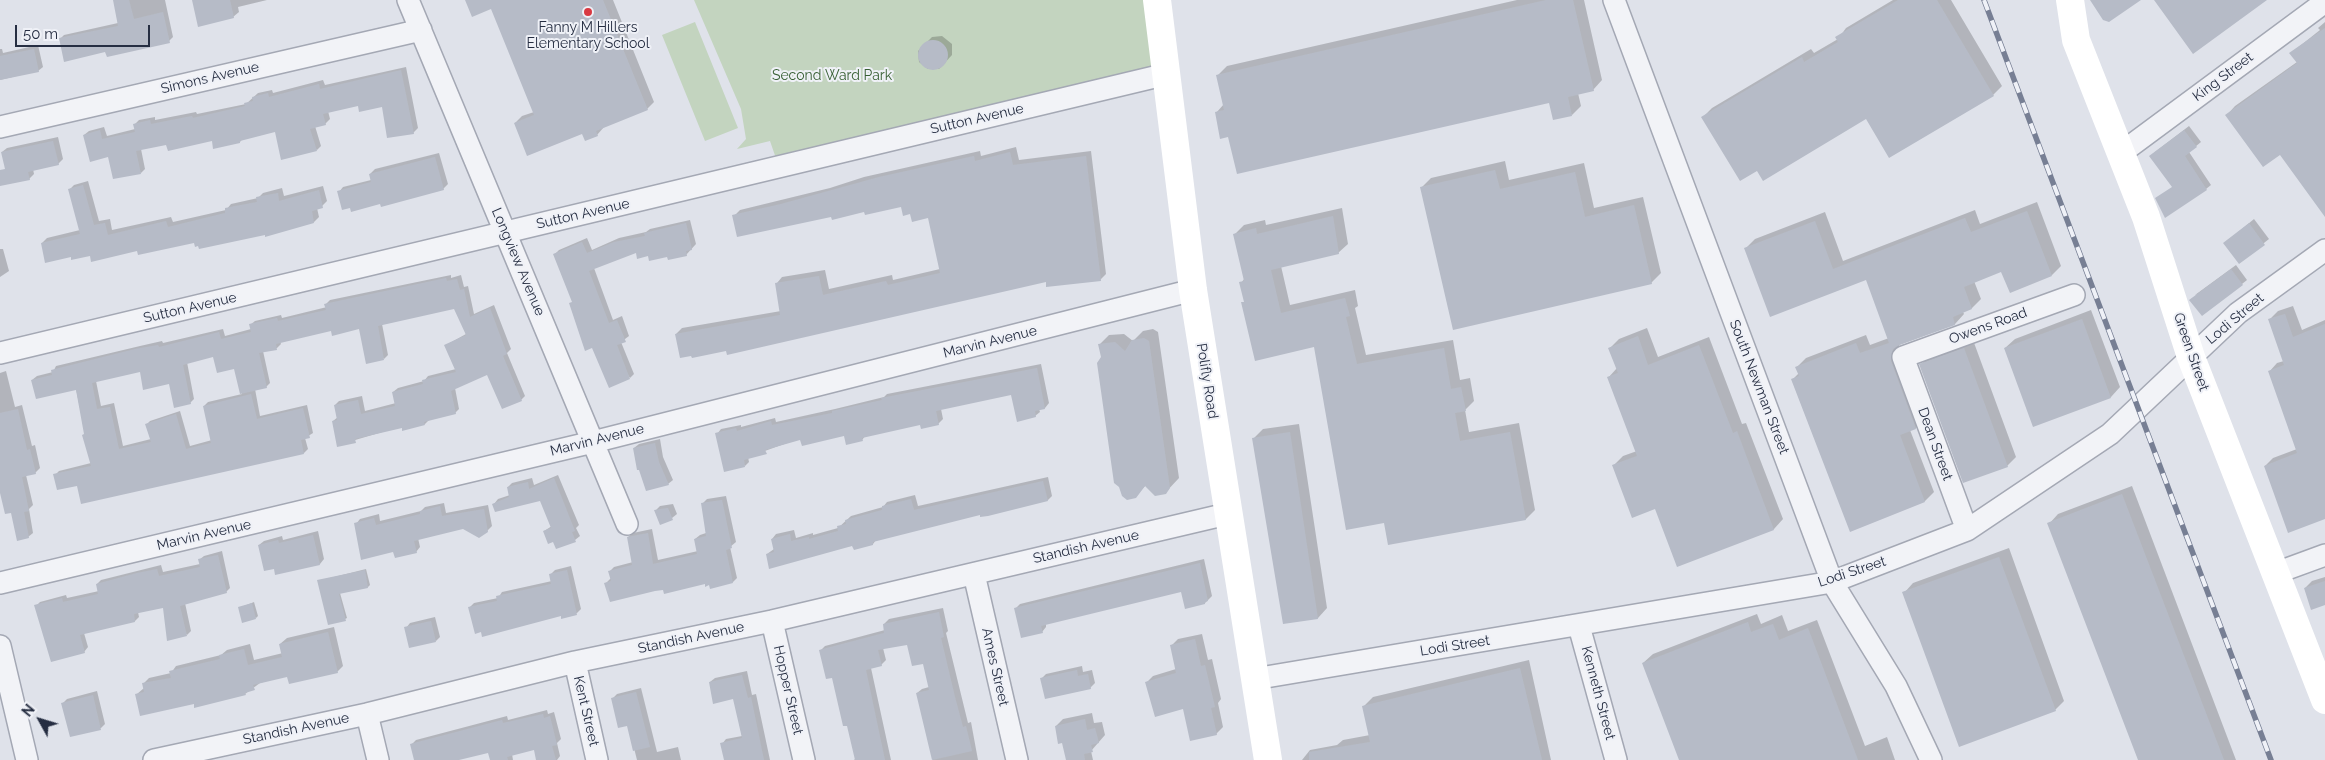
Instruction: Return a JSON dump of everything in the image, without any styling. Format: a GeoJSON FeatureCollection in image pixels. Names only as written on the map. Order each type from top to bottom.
{"type":"FeatureCollection","features":[{"type":"Feature","properties":{"kind":"main road","name":"Polifly Road"},"geometry":{"type":"LineString","coordinates":[[1157,0],[1193,290],[1227,514],[1268,760]]}},
{"type":"Feature","properties":{"kind":"main road","name":"Green Street"},"geometry":{"type":"LineString","coordinates":[[2070,0],[2076,40],[2146,217],[2191,357],[2325,700]]}},
{"type":"Feature","properties":{"kind":"street","name":"Longview Avenue"},"geometry":{"type":"LineString","coordinates":[[408,0],[627,524]]}},
{"type":"Feature","properties":{"kind":"street","name":"South Newman Street"},"geometry":{"type":"LineString","coordinates":[[1614,0],[1832,582],[1896,686],[1931,760]]}},
{"type":"Feature","properties":{"kind":"street","name":"King Street"},"geometry":{"type":"LineString","coordinates":[[2121,153],[2325,2]]}},
{"type":"Feature","properties":{"kind":"street","name":"Simons Avenue"},"geometry":{"type":"LineString","coordinates":[[0,127],[421,30]]}},
{"type":"Feature","properties":{"kind":"street","name":"Sutton Avenue"},"geometry":{"type":"LineString","coordinates":[[0,353],[1167,74]]}},
{"type":"Feature","properties":{"kind":"street","name":"Lodi Street"},"geometry":{"type":"LineString","coordinates":[[1254,679],[1579,626],[1832,582],[1967,530],[2110,434],[2238,313],[2325,250]]}},
{"type":"Feature","properties":{"kind":"street","name":"Marvin Avenue"},"geometry":{"type":"LineString","coordinates":[[0,583],[593,442],[1193,290]]}},
{"type":"Feature","properties":{"kind":"street","name":"Owens Road"},"geometry":{"type":"LineString","coordinates":[[1903,357],[2074,295]]}},
{"type":"Feature","properties":{"kind":"street","name":"Dean Street"},"geometry":{"type":"LineString","coordinates":[[1903,357],[1967,530]]}},
{"type":"Feature","properties":{"kind":"street","name":"Standish Avenue"},"geometry":{"type":"LineString","coordinates":[[154,760],[367,714],[575,662],[772,621],[1227,514]]}},
{"type":"Feature","properties":{"kind":"street"},"geometry":{"type":"LineString","coordinates":[[2276,573],[2325,555]]}},
{"type":"Feature","properties":{"kind":"street","name":"Ames Street"},"geometry":{"type":"LineString","coordinates":[[974,574],[1017,760]]}},
{"type":"Feature","properties":{"kind":"street","name":"Hopper Street"},"geometry":{"type":"LineString","coordinates":[[772,621],[804,760]]}},
{"type":"Feature","properties":{"kind":"street","name":"Kenneth Street"},"geometry":{"type":"LineString","coordinates":[[1579,626],[1616,760]]}},
{"type":"Feature","properties":{"kind":"street"},"geometry":{"type":"LineString","coordinates":[[0,646],[27,760]]}},
{"type":"Feature","properties":{"kind":"street","name":"Kent Street"},"geometry":{"type":"LineString","coordinates":[[575,662],[597,760]]}},
{"type":"Feature","properties":{"kind":"street"},"geometry":{"type":"LineString","coordinates":[[367,714],[378,760]]}},
{"type":"Feature","properties":{"kind":"green space","name":"Second Ward Park"},"geometry":{"type":"Polygon","coordinates":[[[694,0],[1157,0],[1167,74],[779,167],[770,141],[737,149],[746,139],[741,109],[694,0]]]}},
{"type":"Feature","properties":{"kind":"green space"},"geometry":{"type":"Polygon","coordinates":[[[695,22],[738,128],[705,141],[662,35],[695,22]]]}},
{"type":"Feature","properties":{"kind":"building"},"geometry":{"type":"Polygon","coordinates":[[[113,0],[129,0],[134,19],[163,12],[170,43],[107,57],[105,52],[64,62],[59,38],[118,26],[113,0]]]}},
{"type":"Feature","properties":{"kind":"building"},"geometry":{"type":"Polygon","coordinates":[[[192,0],[230,0],[234,18],[198,27],[192,0]]]}},
{"type":"Feature","properties":{"kind":"building"},"geometry":{"type":"Polygon","coordinates":[[[465,0],[603,0],[648,110],[596,131],[598,136],[585,141],[582,134],[527,156],[514,123],[534,115],[491,9],[472,17],[465,0]]]}},
{"type":"Feature","properties":{"kind":"building"},"geometry":{"type":"Polygon","coordinates":[[[1546,0],[1573,0],[1594,91],[1568,97],[1572,116],[1553,120],[1549,103],[1237,174],[1228,137],[1220,139],[1215,112],[1224,110],[1216,75],[1546,0]]]}},
{"type":"Feature","properties":{"kind":"building"},"geometry":{"type":"Polygon","coordinates":[[[1898,0],[1937,0],[1994,96],[1889,158],[1866,119],[1763,181],[1757,171],[1740,181],[1701,117],[1802,57],[1804,62],[1838,42],[1835,37],[1898,0]]]}},
{"type":"Feature","properties":{"kind":"building"},"geometry":{"type":"Polygon","coordinates":[[[2090,0],[2141,0],[2109,22],[2103,20],[2090,0]]]}},
{"type":"Feature","properties":{"kind":"building"},"geometry":{"type":"Polygon","coordinates":[[[2154,0],[2267,0],[2193,54],[2154,0]]]}},
{"type":"Feature","properties":{"kind":"building"},"geometry":{"type":"Polygon","coordinates":[[[2325,28],[2325,217],[2280,155],[2263,167],[2225,115],[2297,63],[2289,53],[2325,28]]]}},
{"type":"Feature","properties":{"kind":"building"},"geometry":{"type":"Polygon","coordinates":[[[933,40],[944,44],[948,55],[944,66],[933,70],[922,66],[918,55],[922,44],[933,40]]]}},
{"type":"Feature","properties":{"kind":"building"},"geometry":{"type":"Polygon","coordinates":[[[34,49],[39,72],[0,80],[0,56],[34,49]]]}},
{"type":"Feature","properties":{"kind":"building"},"geometry":{"type":"Polygon","coordinates":[[[401,70],[414,134],[387,138],[382,107],[359,112],[358,106],[323,114],[326,125],[310,129],[317,151],[281,160],[275,132],[213,149],[212,141],[168,151],[166,145],[136,151],[141,174],[113,179],[108,157],[90,162],[83,135],[100,130],[102,139],[135,132],[133,124],[150,120],[151,124],[192,116],[193,118],[245,106],[244,103],[253,101],[252,97],[268,93],[269,97],[319,84],[320,89],[401,70]]]}},
{"type":"Feature","properties":{"kind":"building"},"geometry":{"type":"Polygon","coordinates":[[[2184,130],[2197,147],[2185,156],[2207,190],[2165,218],[2155,198],[2172,187],[2149,156],[2184,130]]]}},
{"type":"Feature","properties":{"kind":"building"},"geometry":{"type":"Polygon","coordinates":[[[53,141],[59,165],[28,172],[30,180],[0,186],[0,170],[5,169],[1,152],[53,141]]]}},
{"type":"Feature","properties":{"kind":"building"},"geometry":{"type":"Polygon","coordinates":[[[1010,152],[1013,165],[1086,156],[1101,281],[1046,287],[1046,282],[727,355],[726,351],[692,358],[691,356],[680,358],[675,334],[780,315],[775,283],[819,276],[823,295],[886,281],[888,285],[940,273],[928,218],[912,222],[910,214],[903,216],[901,207],[865,215],[864,212],[832,220],[831,217],[737,237],[732,215],[781,204],[879,177],[974,156],[975,161],[1010,152]]]}},
{"type":"Feature","properties":{"kind":"building"},"geometry":{"type":"Polygon","coordinates":[[[435,157],[444,190],[381,207],[380,204],[351,212],[350,208],[342,210],[337,191],[371,182],[369,174],[435,157]]]}},
{"type":"Feature","properties":{"kind":"building"},"geometry":{"type":"Polygon","coordinates":[[[1495,170],[1500,189],[1575,172],[1585,217],[1634,205],[1652,284],[1453,330],[1420,187],[1495,170]]]}},
{"type":"Feature","properties":{"kind":"building"},"geometry":{"type":"Polygon","coordinates":[[[83,185],[94,225],[105,223],[108,235],[166,221],[168,227],[225,213],[225,208],[257,202],[256,197],[278,193],[279,201],[319,190],[323,208],[312,211],[314,223],[265,237],[265,235],[199,249],[198,246],[195,247],[194,243],[138,255],[137,251],[91,262],[90,256],[71,260],[71,257],[45,263],[41,243],[80,234],[68,189],[83,185]]]}},
{"type":"Feature","properties":{"kind":"building"},"geometry":{"type":"Polygon","coordinates":[[[2027,211],[2052,276],[2010,293],[2001,272],[1964,287],[1972,309],[1953,317],[1955,325],[1899,345],[1893,349],[1891,361],[1916,429],[1900,435],[1925,502],[1850,532],[1791,379],[1799,376],[1795,367],[1856,343],[1860,353],[1889,343],[1866,280],[1770,317],[1744,248],[1815,221],[1833,269],[1965,218],[1971,232],[2027,211]]]}},
{"type":"Feature","properties":{"kind":"building"},"geometry":{"type":"Polygon","coordinates":[[[1333,216],[1339,254],[1271,270],[1281,313],[1345,298],[1350,316],[1346,317],[1357,364],[1444,348],[1451,389],[1461,387],[1466,411],[1455,413],[1460,441],[1510,432],[1526,520],[1388,545],[1384,523],[1346,530],[1314,347],[1255,361],[1241,302],[1244,302],[1239,282],[1244,281],[1233,234],[1256,228],[1257,234],[1333,216]]]}},
{"type":"Feature","properties":{"kind":"building"},"geometry":{"type":"Polygon","coordinates":[[[686,223],[692,250],[686,251],[687,256],[668,260],[667,257],[649,261],[648,256],[637,259],[636,253],[589,271],[609,323],[617,320],[626,342],[617,345],[630,379],[609,388],[592,348],[585,351],[569,303],[572,302],[553,254],[582,242],[587,253],[614,242],[645,236],[644,233],[686,223]]]}},
{"type":"Feature","properties":{"kind":"building"},"geometry":{"type":"Polygon","coordinates":[[[2249,223],[2265,245],[2239,264],[2223,243],[2249,223]]]}},
{"type":"Feature","properties":{"kind":"building"},"geometry":{"type":"Polygon","coordinates":[[[2231,269],[2243,285],[2202,316],[2189,300],[2231,269]]]}},
{"type":"Feature","properties":{"kind":"building"},"geometry":{"type":"Polygon","coordinates":[[[446,278],[447,281],[457,279],[460,290],[464,289],[470,317],[490,308],[507,354],[503,356],[522,401],[502,409],[487,375],[451,391],[456,414],[424,422],[425,425],[402,431],[402,428],[355,439],[356,443],[337,447],[332,421],[337,420],[334,405],[358,400],[361,414],[395,406],[392,392],[423,384],[422,380],[456,372],[444,345],[466,335],[454,309],[378,326],[384,360],[366,364],[359,329],[332,336],[331,331],[276,344],[277,350],[259,353],[267,388],[240,394],[234,369],[217,373],[213,357],[183,365],[191,404],[174,408],[169,384],[143,390],[140,372],[92,383],[97,409],[110,407],[119,449],[151,442],[145,424],[176,414],[186,449],[211,443],[203,406],[251,394],[257,419],[303,408],[310,438],[301,440],[304,454],[81,504],[77,486],[57,490],[53,474],[91,466],[82,435],[84,434],[76,390],[36,399],[31,380],[52,375],[51,370],[135,349],[158,345],[159,347],[219,332],[221,339],[251,332],[249,324],[277,318],[278,321],[326,310],[324,304],[446,278]]]}},
{"type":"Feature","properties":{"kind":"building"},"geometry":{"type":"Polygon","coordinates":[[[2285,314],[2293,337],[2325,324],[2325,519],[2288,533],[2264,466],[2297,453],[2268,371],[2284,365],[2268,319],[2285,314]]]}},
{"type":"Feature","properties":{"kind":"building"},"geometry":{"type":"Polygon","coordinates":[[[2082,319],[2111,398],[2033,427],[2004,348],[2082,319]]]}},
{"type":"Feature","properties":{"kind":"building"},"geometry":{"type":"Polygon","coordinates":[[[1638,336],[1648,365],[1699,345],[1733,433],[1737,431],[1774,530],[1677,567],[1655,509],[1632,518],[1612,465],[1637,456],[1607,377],[1618,373],[1608,348],[1638,336]]]}},
{"type":"Feature","properties":{"kind":"building"},"geometry":{"type":"Polygon","coordinates":[[[1144,338],[1149,341],[1170,488],[1166,494],[1155,496],[1145,486],[1136,498],[1127,500],[1122,496],[1119,487],[1114,483],[1097,363],[1101,357],[1098,344],[1115,342],[1125,351],[1132,340],[1144,338]]]}},
{"type":"Feature","properties":{"kind":"building"},"geometry":{"type":"Polygon","coordinates":[[[1964,348],[2008,467],[1963,483],[1919,364],[1964,348]]]}},
{"type":"Feature","properties":{"kind":"building"},"geometry":{"type":"Polygon","coordinates":[[[1037,368],[1045,409],[1035,411],[1036,417],[1017,422],[1011,395],[936,411],[939,425],[921,429],[920,425],[862,438],[863,441],[846,445],[844,436],[802,446],[800,440],[765,450],[767,454],[744,460],[745,467],[724,472],[715,433],[736,428],[737,431],[771,421],[772,425],[832,413],[832,411],[882,400],[881,398],[1037,368]]]}},
{"type":"Feature","properties":{"kind":"building"},"geometry":{"type":"Polygon","coordinates":[[[18,409],[27,450],[30,449],[36,474],[22,477],[29,511],[24,512],[29,538],[17,541],[11,513],[5,514],[0,493],[0,413],[18,409]]]}},
{"type":"Feature","properties":{"kind":"building"},"geometry":{"type":"Polygon","coordinates":[[[1290,432],[1318,619],[1283,624],[1252,438],[1290,432]]]}},
{"type":"Feature","properties":{"kind":"building"},"geometry":{"type":"Polygon","coordinates":[[[655,443],[659,462],[669,485],[646,491],[639,470],[637,470],[633,448],[655,443]]]}},
{"type":"Feature","properties":{"kind":"building"},"geometry":{"type":"Polygon","coordinates":[[[554,478],[575,531],[572,532],[576,542],[556,549],[553,542],[548,544],[543,531],[551,528],[540,501],[495,512],[492,504],[509,497],[507,487],[528,482],[529,489],[554,478]]]}},
{"type":"Feature","properties":{"kind":"building"},"geometry":{"type":"Polygon","coordinates":[[[1043,481],[1048,501],[988,516],[980,517],[980,515],[873,542],[873,545],[854,550],[852,546],[769,569],[766,554],[774,552],[771,539],[790,534],[791,541],[809,537],[809,539],[838,531],[837,526],[846,524],[845,520],[882,510],[882,506],[911,499],[914,510],[1043,481]]]}},
{"type":"Feature","properties":{"kind":"building"},"geometry":{"type":"Polygon","coordinates":[[[2122,494],[2224,760],[2138,760],[2047,523],[2122,494]]]}},
{"type":"Feature","properties":{"kind":"building"},"geometry":{"type":"Polygon","coordinates":[[[722,500],[732,548],[726,550],[733,583],[710,589],[709,585],[705,587],[705,584],[664,594],[663,590],[655,591],[610,602],[604,583],[611,581],[608,571],[632,565],[627,537],[648,533],[653,564],[697,554],[694,539],[706,536],[701,503],[722,500]]]}},
{"type":"Feature","properties":{"kind":"building"},"geometry":{"type":"Polygon","coordinates":[[[440,506],[442,516],[484,509],[488,532],[479,538],[463,529],[414,541],[417,553],[395,558],[393,552],[361,560],[354,523],[374,518],[376,525],[420,514],[420,511],[440,506]]]}},
{"type":"Feature","properties":{"kind":"building"},"geometry":{"type":"Polygon","coordinates":[[[668,508],[673,520],[660,525],[654,510],[668,508]]]}},
{"type":"Feature","properties":{"kind":"building"},"geometry":{"type":"Polygon","coordinates":[[[313,535],[320,565],[275,575],[274,569],[264,571],[258,545],[278,540],[279,543],[313,535]]]}},
{"type":"Feature","properties":{"kind":"building"},"geometry":{"type":"Polygon","coordinates":[[[218,555],[227,593],[180,606],[187,636],[167,641],[163,608],[134,614],[135,622],[80,635],[85,653],[51,662],[34,605],[62,598],[63,602],[98,594],[96,584],[137,573],[157,569],[159,576],[200,567],[198,559],[218,555]]]}},
{"type":"Feature","properties":{"kind":"building"},"geometry":{"type":"Polygon","coordinates":[[[1999,557],[2056,711],[1959,747],[1902,592],[1999,557]]]}},
{"type":"Feature","properties":{"kind":"building"},"geometry":{"type":"Polygon","coordinates":[[[1200,563],[1208,601],[1205,604],[1185,609],[1181,592],[1041,626],[1043,633],[1021,638],[1014,608],[1200,563]]]}},
{"type":"Feature","properties":{"kind":"building"},"geometry":{"type":"Polygon","coordinates":[[[365,570],[368,588],[339,594],[346,621],[328,625],[317,580],[365,570]]]}},
{"type":"Feature","properties":{"kind":"building"},"geometry":{"type":"Polygon","coordinates":[[[567,570],[577,615],[561,619],[561,616],[482,637],[481,632],[475,634],[468,607],[497,601],[496,596],[551,584],[549,574],[567,570]]]}},
{"type":"Feature","properties":{"kind":"building"},"geometry":{"type":"Polygon","coordinates":[[[2325,581],[2325,605],[2311,610],[2304,588],[2325,581]]]}},
{"type":"Feature","properties":{"kind":"building"},"geometry":{"type":"Polygon","coordinates":[[[252,603],[256,619],[242,623],[238,607],[252,603]]]}},
{"type":"Feature","properties":{"kind":"building"},"geometry":{"type":"Polygon","coordinates":[[[939,612],[944,637],[941,638],[955,697],[963,727],[966,726],[972,751],[932,760],[916,693],[929,690],[923,664],[912,666],[907,645],[878,650],[882,666],[866,670],[885,760],[855,760],[847,726],[843,726],[832,678],[826,679],[819,650],[884,633],[883,624],[939,612]]]}},
{"type":"Feature","properties":{"kind":"building"},"geometry":{"type":"Polygon","coordinates":[[[431,621],[436,642],[409,648],[404,627],[431,621]]]}},
{"type":"Feature","properties":{"kind":"building"},"geometry":{"type":"Polygon","coordinates":[[[1748,622],[1751,632],[1773,624],[1779,640],[1808,628],[1858,760],[1679,760],[1642,663],[1748,622]]]}},
{"type":"Feature","properties":{"kind":"building"},"geometry":{"type":"Polygon","coordinates":[[[328,632],[338,673],[289,684],[287,677],[253,685],[255,690],[245,693],[246,695],[194,708],[194,704],[140,716],[135,694],[144,692],[142,683],[171,678],[169,671],[220,659],[219,655],[244,649],[248,665],[282,657],[279,644],[328,632]]]}},
{"type":"Feature","properties":{"kind":"building"},"geometry":{"type":"Polygon","coordinates":[[[1195,639],[1201,666],[1205,665],[1215,707],[1211,708],[1217,735],[1190,741],[1183,709],[1155,717],[1145,682],[1176,673],[1170,645],[1195,639]]]}},
{"type":"Feature","properties":{"kind":"building"},"geometry":{"type":"Polygon","coordinates":[[[1520,668],[1542,760],[1309,760],[1309,752],[1370,742],[1362,706],[1520,668]]]}},
{"type":"Feature","properties":{"kind":"building"},"geometry":{"type":"Polygon","coordinates":[[[1077,670],[1078,676],[1088,674],[1091,689],[1045,699],[1040,678],[1077,670]]]}},
{"type":"Feature","properties":{"kind":"building"},"geometry":{"type":"Polygon","coordinates":[[[742,675],[748,698],[751,697],[764,760],[724,760],[720,743],[742,738],[733,699],[713,704],[709,682],[742,675]]]}},
{"type":"Feature","properties":{"kind":"building"},"geometry":{"type":"Polygon","coordinates":[[[636,692],[650,747],[633,751],[627,726],[618,728],[611,698],[636,692]]]}},
{"type":"Feature","properties":{"kind":"building"},"geometry":{"type":"Polygon","coordinates":[[[93,695],[101,730],[70,737],[61,703],[93,695]]]}},
{"type":"Feature","properties":{"kind":"building"},"geometry":{"type":"Polygon","coordinates":[[[543,714],[544,718],[550,716],[557,745],[552,746],[556,760],[536,760],[534,750],[507,757],[508,760],[490,760],[488,753],[459,760],[414,760],[410,744],[502,720],[503,723],[543,714]]]}},
{"type":"Feature","properties":{"kind":"building"},"geometry":{"type":"Polygon","coordinates":[[[1085,719],[1087,730],[1095,728],[1099,743],[1091,745],[1093,752],[1084,754],[1085,760],[1066,760],[1062,743],[1058,744],[1055,726],[1085,719]]]}},
{"type":"Feature","properties":{"kind":"railway"},"geometry":{"type":"LineString","coordinates":[[1984,0],[2271,760]]}},
{"type":"Feature","properties":{"kind":"place","name":"Fanny M Hillers Elementary School"},"geometry":{"type":"Point","coordinates":[588,12]}}]}
